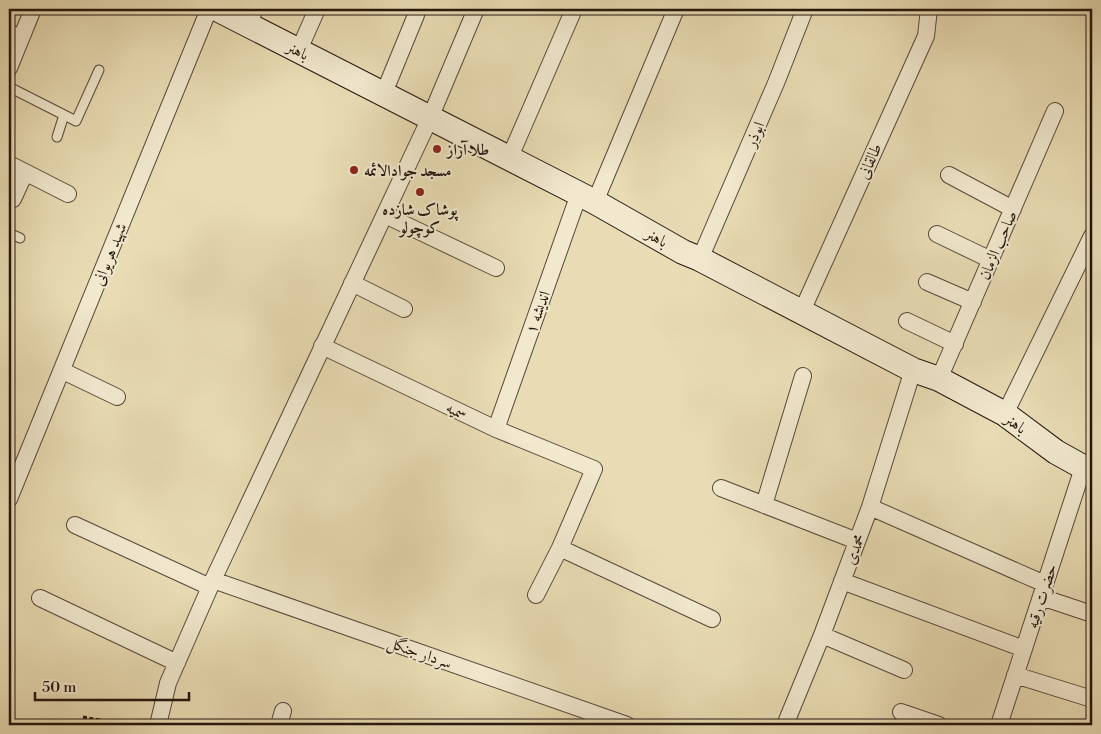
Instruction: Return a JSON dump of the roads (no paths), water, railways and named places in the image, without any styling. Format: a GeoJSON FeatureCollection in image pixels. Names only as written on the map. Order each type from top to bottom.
{"type":"FeatureCollection","features":[{"type":"Feature","properties":{"kind":"street"},"geometry":{"type":"LineString","coordinates":[[9,68],[15,32],[33,9]]}},
{"type":"Feature","properties":{"kind":"street","name":"شهید هریوانی"},"geometry":{"type":"LineString","coordinates":[[9,499],[209,9]]}},
{"type":"Feature","properties":{"kind":"street","name":"باهنر"},"geometry":{"type":"LineString","coordinates":[[217,9],[251,17],[299,50],[587,198],[683,252],[802,311],[913,370],[938,379],[1005,414],[1056,452],[1088,470]]}},
{"type":"Feature","properties":{"kind":"street"},"geometry":{"type":"LineString","coordinates":[[299,50],[317,9]]}},
{"type":"Feature","properties":{"kind":"street"},"geometry":{"type":"LineString","coordinates":[[158,725],[168,683],[211,584],[430,118],[476,9]]}},
{"type":"Feature","properties":{"kind":"street"},"geometry":{"type":"LineString","coordinates":[[509,159],[574,9]]}},
{"type":"Feature","properties":{"kind":"street","name":"اندیشه ۱"},"geometry":{"type":"LineString","coordinates":[[496,429],[587,198],[676,9]]}},
{"type":"Feature","properties":{"kind":"street","name":"ابوذر"},"geometry":{"type":"LineString","coordinates":[[700,259],[776,83],[805,9]]}},
{"type":"Feature","properties":{"kind":"street","name":"طالقانی"},"geometry":{"type":"LineString","coordinates":[[802,311],[926,36],[929,9]]}},
{"type":"Feature","properties":{"kind":"street"},"geometry":{"type":"LineString","coordinates":[[384,93],[416,15]]}},
{"type":"Feature","properties":{"kind":"street","name":"صاحب الزمان"},"geometry":{"type":"LineString","coordinates":[[938,379],[955,344],[1055,111]]}},
{"type":"Feature","properties":{"kind":"street"},"geometry":{"type":"LineString","coordinates":[[9,164],[68,194]]}},
{"type":"Feature","properties":{"kind":"street"},"geometry":{"type":"LineString","coordinates":[[13,199],[25,173]]}},
{"type":"Feature","properties":{"kind":"street"},"geometry":{"type":"LineString","coordinates":[[950,175],[1013,209]]}},
{"type":"Feature","properties":{"kind":"street"},"geometry":{"type":"LineString","coordinates":[[385,215],[496,268]]}},
{"type":"Feature","properties":{"kind":"street"},"geometry":{"type":"LineString","coordinates":[[937,234],[991,260]]}},
{"type":"Feature","properties":{"kind":"street"},"geometry":{"type":"LineString","coordinates":[[1005,414],[1092,236]]}},
{"type":"Feature","properties":{"kind":"street"},"geometry":{"type":"LineString","coordinates":[[927,282],[973,302]]}},
{"type":"Feature","properties":{"kind":"street"},"geometry":{"type":"LineString","coordinates":[[352,283],[404,309]]}},
{"type":"Feature","properties":{"kind":"street"},"geometry":{"type":"LineString","coordinates":[[907,321],[955,344]]}},
{"type":"Feature","properties":{"kind":"street","name":"سمیه"},"geometry":{"type":"LineString","coordinates":[[322,346],[496,429],[594,469],[560,548]]}},
{"type":"Feature","properties":{"kind":"street","name":"محمدی"},"geometry":{"type":"LineString","coordinates":[[785,725],[858,541],[913,370]]}},
{"type":"Feature","properties":{"kind":"street"},"geometry":{"type":"LineString","coordinates":[[65,372],[117,397]]}},
{"type":"Feature","properties":{"kind":"street"},"geometry":{"type":"LineString","coordinates":[[764,505],[803,376]]}},
{"type":"Feature","properties":{"kind":"street","name":"حضرت رقیه"},"geometry":{"type":"LineString","coordinates":[[999,725],[1043,590],[1088,470]]}},
{"type":"Feature","properties":{"kind":"street"},"geometry":{"type":"LineString","coordinates":[[721,488],[858,541]]}},
{"type":"Feature","properties":{"kind":"street"},"geometry":{"type":"LineString","coordinates":[[870,507],[1092,614]]}},
{"type":"Feature","properties":{"kind":"street","name":"سردار جنگل"},"geometry":{"type":"LineString","coordinates":[[75,525],[211,584],[627,725]]}},
{"type":"Feature","properties":{"kind":"street"},"geometry":{"type":"LineString","coordinates":[[536,595],[560,548],[712,619]]}},
{"type":"Feature","properties":{"kind":"street"},"geometry":{"type":"LineString","coordinates":[[842,581],[1024,649]]}},
{"type":"Feature","properties":{"kind":"street"},"geometry":{"type":"LineString","coordinates":[[40,598],[177,663]]}},
{"type":"Feature","properties":{"kind":"street"},"geometry":{"type":"LineString","coordinates":[[822,635],[904,670]]}},
{"type":"Feature","properties":{"kind":"street"},"geometry":{"type":"LineString","coordinates":[[1015,675],[1092,699]]}},
{"type":"Feature","properties":{"kind":"street"},"geometry":{"type":"LineString","coordinates":[[901,712],[939,725]]}},
{"type":"Feature","properties":{"kind":"lane"},"geometry":{"type":"LineString","coordinates":[[9,87],[76,121],[99,70]]}},
{"type":"Feature","properties":{"kind":"lane"},"geometry":{"type":"LineString","coordinates":[[57,136],[64,115]]}},
{"type":"Feature","properties":{"kind":"lane"},"geometry":{"type":"LineString","coordinates":[[9,232],[20,238]]}},
{"type":"Feature","properties":{"kind":"place","name":"طلا آراز"},"geometry":{"type":"Point","coordinates":[437,149]}},
{"type":"Feature","properties":{"kind":"place","name":"مسجد جوادالائمه"},"geometry":{"type":"Point","coordinates":[354,170]}},
{"type":"Feature","properties":{"kind":"place","name":"پوشاک شازده کوچولو"},"geometry":{"type":"Point","coordinates":[420,192]}}]}
